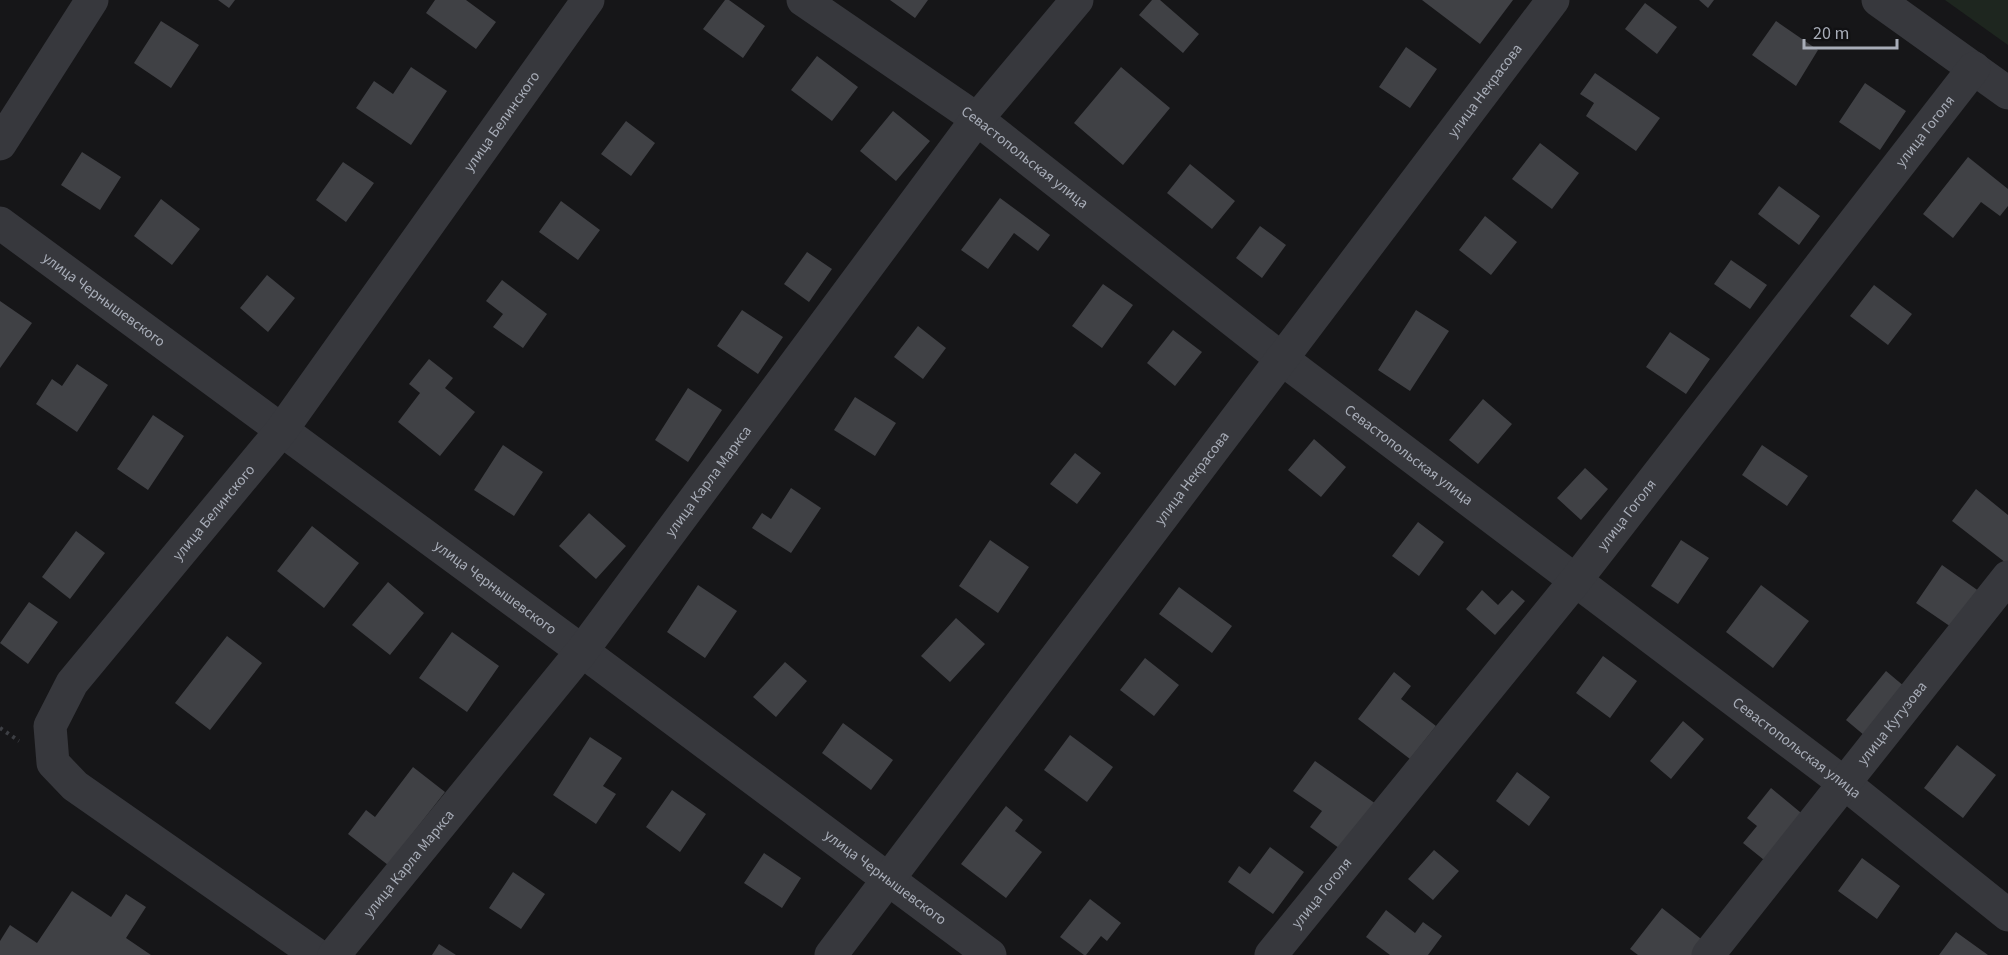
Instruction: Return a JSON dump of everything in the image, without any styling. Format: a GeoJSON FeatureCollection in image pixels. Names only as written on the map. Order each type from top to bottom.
{"type":"FeatureCollection","features":[{"type":"Feature","properties":{"kind":"street"},"geometry":{"type":"LineString","coordinates":[[0,144],[92,0]]}},
{"type":"Feature","properties":{"kind":"street","name":"улица Белинского"},"geometry":{"type":"LineString","coordinates":[[317,955],[75,786],[52,763],[50,726],[72,683],[281,431],[588,0]]}},
{"type":"Feature","properties":{"kind":"street","name":"Севастопольская улица"},"geometry":{"type":"LineString","coordinates":[[803,0],[977,119],[1282,359],[1844,783],[2008,915]]}},
{"type":"Feature","properties":{"kind":"street","name":"улица Карла Маркса"},"geometry":{"type":"LineString","coordinates":[[334,955],[582,651],[977,119],[1077,0]]}},
{"type":"Feature","properties":{"kind":"street","name":"улица Некрасова"},"geometry":{"type":"LineString","coordinates":[[831,955],[1553,0]]}},
{"type":"Feature","properties":{"kind":"street"},"geometry":{"type":"LineString","coordinates":[[1878,0],[2008,93]]}},
{"type":"Feature","properties":{"kind":"street","name":"улица Гоголя"},"geometry":{"type":"LineString","coordinates":[[1270,955],[1575,581],[1974,68]]}},
{"type":"Feature","properties":{"kind":"street","name":"улица Чернышевского"},"geometry":{"type":"LineString","coordinates":[[0,223],[582,651],[990,955]]}},
{"type":"Feature","properties":{"kind":"street","name":"улица Кутузова"},"geometry":{"type":"LineString","coordinates":[[1708,955],[2008,577]]}},
{"type":"Feature","properties":{"kind":"shaded area"},"geometry":{"type":"Polygon","coordinates":[[[1945,0],[2008,0],[2008,45],[1945,0]]]}},
{"type":"Feature","properties":{"kind":"building"},"geometry":{"type":"Polygon","coordinates":[[[218,0],[235,0],[229,8],[218,0]]]}},
{"type":"Feature","properties":{"kind":"building"},"geometry":{"type":"Polygon","coordinates":[[[435,0],[466,0],[496,22],[476,49],[426,13],[435,0]]]}},
{"type":"Feature","properties":{"kind":"building"},"geometry":{"type":"Polygon","coordinates":[[[725,0],[729,0],[765,26],[743,58],[703,29],[725,0]]]}},
{"type":"Feature","properties":{"kind":"building"},"geometry":{"type":"Polygon","coordinates":[[[890,0],[928,0],[915,18],[890,0]]]}},
{"type":"Feature","properties":{"kind":"building"},"geometry":{"type":"Polygon","coordinates":[[[1152,0],[1160,0],[1199,34],[1183,53],[1139,15],[1152,0]]]}},
{"type":"Feature","properties":{"kind":"building"},"geometry":{"type":"Polygon","coordinates":[[[1422,0],[1513,0],[1480,44],[1422,0]]]}},
{"type":"Feature","properties":{"kind":"building"},"geometry":{"type":"Polygon","coordinates":[[[1699,0],[1714,0],[1708,8],[1699,0]]]}},
{"type":"Feature","properties":{"kind":"building"},"geometry":{"type":"Polygon","coordinates":[[[1645,3],[1677,27],[1657,54],[1625,29],[1645,3]]]}},
{"type":"Feature","properties":{"kind":"building"},"geometry":{"type":"Polygon","coordinates":[[[161,21],[199,45],[171,88],[134,63],[161,21]]]}},
{"type":"Feature","properties":{"kind":"building"},"geometry":{"type":"Polygon","coordinates":[[[1776,21],[1818,50],[1796,86],[1752,55],[1776,21]]]}},
{"type":"Feature","properties":{"kind":"building"},"geometry":{"type":"Polygon","coordinates":[[[1406,47],[1437,69],[1410,108],[1379,87],[1406,47]]]}},
{"type":"Feature","properties":{"kind":"building"},"geometry":{"type":"Polygon","coordinates":[[[817,56],[858,87],[832,121],[791,90],[817,56]]]}},
{"type":"Feature","properties":{"kind":"building"},"geometry":{"type":"Polygon","coordinates":[[[411,67],[447,91],[411,145],[356,108],[374,81],[393,94],[411,67]]]}},
{"type":"Feature","properties":{"kind":"building"},"geometry":{"type":"Polygon","coordinates":[[[1121,67],[1170,108],[1123,165],[1074,123],[1121,67]]]}},
{"type":"Feature","properties":{"kind":"building"},"geometry":{"type":"Polygon","coordinates":[[[1595,73],[1660,118],[1636,151],[1586,116],[1594,103],[1580,94],[1595,73]]]}},
{"type":"Feature","properties":{"kind":"building"},"geometry":{"type":"Polygon","coordinates":[[[1865,83],[1906,111],[1880,150],[1839,122],[1865,83]]]}},
{"type":"Feature","properties":{"kind":"building"},"geometry":{"type":"Polygon","coordinates":[[[893,111],[930,141],[896,181],[860,151],[893,111]]]}},
{"type":"Feature","properties":{"kind":"building"},"geometry":{"type":"Polygon","coordinates":[[[626,121],[655,143],[631,176],[601,154],[626,121]]]}},
{"type":"Feature","properties":{"kind":"building"},"geometry":{"type":"Polygon","coordinates":[[[1540,143],[1579,173],[1552,209],[1512,179],[1540,143]]]}},
{"type":"Feature","properties":{"kind":"building"},"geometry":{"type":"Polygon","coordinates":[[[82,152],[121,177],[100,210],[61,185],[82,152]]]}},
{"type":"Feature","properties":{"kind":"building"},"geometry":{"type":"Polygon","coordinates":[[[1968,157],[2008,189],[2008,206],[2000,216],[1981,202],[1953,238],[1923,214],[1968,157]]]}},
{"type":"Feature","properties":{"kind":"building"},"geometry":{"type":"Polygon","coordinates":[[[343,162],[374,183],[346,222],[316,200],[343,162]]]}},
{"type":"Feature","properties":{"kind":"building"},"geometry":{"type":"Polygon","coordinates":[[[1190,164],[1235,201],[1212,229],[1167,193],[1190,164]]]}},
{"type":"Feature","properties":{"kind":"building"},"geometry":{"type":"Polygon","coordinates":[[[1779,186],[1820,216],[1799,245],[1758,214],[1779,186]]]}},
{"type":"Feature","properties":{"kind":"building"},"geometry":{"type":"Polygon","coordinates":[[[1000,198],[1050,235],[1038,251],[1014,233],[988,269],[961,250],[1000,198]]]}},
{"type":"Feature","properties":{"kind":"building"},"geometry":{"type":"Polygon","coordinates":[[[161,199],[200,229],[172,265],[134,236],[161,199]]]}},
{"type":"Feature","properties":{"kind":"building"},"geometry":{"type":"Polygon","coordinates":[[[561,201],[600,230],[578,260],[539,232],[561,201]]]}},
{"type":"Feature","properties":{"kind":"building"},"geometry":{"type":"Polygon","coordinates":[[[1485,216],[1517,242],[1491,275],[1459,250],[1485,216]]]}},
{"type":"Feature","properties":{"kind":"building"},"geometry":{"type":"Polygon","coordinates":[[[1260,226],[1286,245],[1262,278],[1236,258],[1260,226]]]}},
{"type":"Feature","properties":{"kind":"building"},"geometry":{"type":"Polygon","coordinates":[[[807,252],[832,269],[809,302],[784,284],[807,252]]]}},
{"type":"Feature","properties":{"kind":"building"},"geometry":{"type":"Polygon","coordinates":[[[1731,260],[1767,285],[1750,309],[1714,284],[1731,260]]]}},
{"type":"Feature","properties":{"kind":"building"},"geometry":{"type":"Polygon","coordinates":[[[267,275],[295,298],[268,332],[240,308],[267,275]]]}},
{"type":"Feature","properties":{"kind":"building"},"geometry":{"type":"Polygon","coordinates":[[[502,280],[547,314],[523,348],[493,327],[503,314],[486,301],[502,280]]]}},
{"type":"Feature","properties":{"kind":"building"},"geometry":{"type":"Polygon","coordinates":[[[1103,284],[1133,305],[1102,348],[1072,326],[1103,284]]]}},
{"type":"Feature","properties":{"kind":"building"},"geometry":{"type":"Polygon","coordinates":[[[1874,285],[1912,314],[1888,345],[1850,316],[1874,285]]]}},
{"type":"Feature","properties":{"kind":"building"},"geometry":{"type":"Polygon","coordinates":[[[0,301],[32,323],[0,368],[0,301]]]}},
{"type":"Feature","properties":{"kind":"building"},"geometry":{"type":"Polygon","coordinates":[[[742,310],[783,337],[758,374],[717,346],[742,310]]]}},
{"type":"Feature","properties":{"kind":"building"},"geometry":{"type":"Polygon","coordinates":[[[1416,310],[1449,331],[1410,391],[1378,370],[1416,310]]]}},
{"type":"Feature","properties":{"kind":"building"},"geometry":{"type":"Polygon","coordinates":[[[918,326],[946,348],[923,379],[894,357],[918,326]]]}},
{"type":"Feature","properties":{"kind":"building"},"geometry":{"type":"Polygon","coordinates":[[[1173,330],[1202,352],[1175,386],[1147,363],[1173,330]]]}},
{"type":"Feature","properties":{"kind":"building"},"geometry":{"type":"Polygon","coordinates":[[[1670,332],[1710,359],[1686,394],[1646,367],[1670,332]]]}},
{"type":"Feature","properties":{"kind":"building"},"geometry":{"type":"Polygon","coordinates":[[[429,359],[453,378],[445,388],[475,412],[440,456],[398,422],[420,393],[409,384],[429,359]]]}},
{"type":"Feature","properties":{"kind":"building"},"geometry":{"type":"Polygon","coordinates":[[[77,364],[108,385],[77,432],[36,404],[52,379],[62,386],[77,364]]]}},
{"type":"Feature","properties":{"kind":"building"},"geometry":{"type":"Polygon","coordinates":[[[688,388],[722,410],[688,462],[655,440],[688,388]]]}},
{"type":"Feature","properties":{"kind":"building"},"geometry":{"type":"Polygon","coordinates":[[[855,397],[896,423],[875,456],[834,430],[855,397]]]}},
{"type":"Feature","properties":{"kind":"building"},"geometry":{"type":"Polygon","coordinates":[[[1483,399],[1512,424],[1478,464],[1449,440],[1483,399]]]}},
{"type":"Feature","properties":{"kind":"building"},"geometry":{"type":"Polygon","coordinates":[[[153,415],[184,436],[148,490],[117,469],[153,415]]]}},
{"type":"Feature","properties":{"kind":"building"},"geometry":{"type":"Polygon","coordinates":[[[1314,439],[1346,467],[1321,497],[1288,470],[1314,439]]]}},
{"type":"Feature","properties":{"kind":"building"},"geometry":{"type":"Polygon","coordinates":[[[503,445],[543,472],[514,516],[474,490],[503,445]]]}},
{"type":"Feature","properties":{"kind":"building"},"geometry":{"type":"Polygon","coordinates":[[[1762,445],[1808,476],[1787,506],[1742,475],[1762,445]]]}},
{"type":"Feature","properties":{"kind":"building"},"geometry":{"type":"Polygon","coordinates":[[[1075,453],[1101,473],[1077,504],[1050,484],[1075,453]]]}},
{"type":"Feature","properties":{"kind":"building"},"geometry":{"type":"Polygon","coordinates":[[[1585,468],[1608,489],[1581,520],[1557,498],[1585,468]]]}},
{"type":"Feature","properties":{"kind":"building"},"geometry":{"type":"Polygon","coordinates":[[[791,488],[821,508],[791,553],[752,528],[762,513],[771,519],[791,488]]]}},
{"type":"Feature","properties":{"kind":"building"},"geometry":{"type":"Polygon","coordinates":[[[1976,489],[2008,515],[2008,561],[2006,563],[1952,521],[1976,489]]]}},
{"type":"Feature","properties":{"kind":"building"},"geometry":{"type":"Polygon","coordinates":[[[589,513],[626,546],[596,579],[559,546],[589,513]]]}},
{"type":"Feature","properties":{"kind":"building"},"geometry":{"type":"Polygon","coordinates":[[[1418,522],[1444,542],[1419,576],[1392,556],[1418,522]]]}},
{"type":"Feature","properties":{"kind":"building"},"geometry":{"type":"Polygon","coordinates":[[[312,526],[359,563],[324,608],[277,571],[312,526]]]}},
{"type":"Feature","properties":{"kind":"building"},"geometry":{"type":"Polygon","coordinates":[[[76,531],[105,553],[70,599],[42,577],[76,531]]]}},
{"type":"Feature","properties":{"kind":"building"},"geometry":{"type":"Polygon","coordinates":[[[990,540],[1029,567],[998,613],[959,586],[990,540]]]}},
{"type":"Feature","properties":{"kind":"building"},"geometry":{"type":"Polygon","coordinates":[[[1681,540],[1709,558],[1678,604],[1651,586],[1681,540]]]}},
{"type":"Feature","properties":{"kind":"building"},"geometry":{"type":"Polygon","coordinates":[[[1942,565],[1983,594],[1957,631],[1916,603],[1942,565]]]}},
{"type":"Feature","properties":{"kind":"building"},"geometry":{"type":"Polygon","coordinates":[[[388,582],[424,613],[390,655],[352,625],[388,582]]]}},
{"type":"Feature","properties":{"kind":"building"},"geometry":{"type":"Polygon","coordinates":[[[698,585],[737,611],[705,658],[667,632],[698,585]]]}},
{"type":"Feature","properties":{"kind":"building"},"geometry":{"type":"Polygon","coordinates":[[[1761,585],[1809,621],[1773,668],[1726,632],[1761,585]]]}},
{"type":"Feature","properties":{"kind":"building"},"geometry":{"type":"Polygon","coordinates":[[[1179,587],[1232,626],[1212,653],[1159,614],[1179,587]]]}},
{"type":"Feature","properties":{"kind":"building"},"geometry":{"type":"Polygon","coordinates":[[[1482,590],[1498,605],[1512,590],[1525,601],[1495,635],[1466,609],[1482,590]]]}},
{"type":"Feature","properties":{"kind":"building"},"geometry":{"type":"Polygon","coordinates":[[[29,602],[58,622],[28,664],[0,643],[29,602]]]}},
{"type":"Feature","properties":{"kind":"building"},"geometry":{"type":"Polygon","coordinates":[[[956,618],[985,644],[950,682],[921,656],[956,618]]]}},
{"type":"Feature","properties":{"kind":"building"},"geometry":{"type":"Polygon","coordinates":[[[452,632],[499,666],[467,712],[419,678],[452,632]]]}},
{"type":"Feature","properties":{"kind":"building"},"geometry":{"type":"Polygon","coordinates":[[[227,636],[262,663],[210,730],[175,703],[227,636]]]}},
{"type":"Feature","properties":{"kind":"building"},"geometry":{"type":"Polygon","coordinates":[[[1603,656],[1637,681],[1610,718],[1576,693],[1603,656]]]}},
{"type":"Feature","properties":{"kind":"building"},"geometry":{"type":"Polygon","coordinates":[[[1145,658],[1179,685],[1154,716],[1120,690],[1145,658]]]}},
{"type":"Feature","properties":{"kind":"building"},"geometry":{"type":"Polygon","coordinates":[[[785,662],[807,681],[776,717],[753,697],[785,662]]]}},
{"type":"Feature","properties":{"kind":"building"},"geometry":{"type":"Polygon","coordinates":[[[1886,671],[1911,692],[1871,741],[1846,720],[1886,671]]]}},
{"type":"Feature","properties":{"kind":"building"},"geometry":{"type":"Polygon","coordinates":[[[1394,672],[1411,686],[1401,699],[1436,726],[1410,759],[1358,719],[1394,672]]]}},
{"type":"Feature","properties":{"kind":"building"},"geometry":{"type":"Polygon","coordinates":[[[1683,721],[1704,739],[1671,779],[1650,761],[1683,721]]]}},
{"type":"Feature","properties":{"kind":"building"},"geometry":{"type":"Polygon","coordinates":[[[843,723],[893,760],[871,790],[822,753],[843,723]]]}},
{"type":"Feature","properties":{"kind":"building"},"geometry":{"type":"Polygon","coordinates":[[[1070,735],[1113,767],[1087,802],[1044,770],[1070,735]]]}},
{"type":"Feature","properties":{"kind":"building"},"geometry":{"type":"Polygon","coordinates":[[[590,737],[622,758],[603,786],[616,794],[596,824],[553,795],[590,737]]]}},
{"type":"Feature","properties":{"kind":"building"},"geometry":{"type":"Polygon","coordinates":[[[1957,745],[1996,775],[1963,818],[1924,788],[1957,745]]]}},
{"type":"Feature","properties":{"kind":"building"},"geometry":{"type":"Polygon","coordinates":[[[1315,761],[1376,804],[1343,851],[1310,827],[1322,811],[1293,791],[1315,761]]]}},
{"type":"Feature","properties":{"kind":"building"},"geometry":{"type":"Polygon","coordinates":[[[413,767],[445,792],[388,865],[348,834],[366,810],[375,817],[413,767]]]}},
{"type":"Feature","properties":{"kind":"building"},"geometry":{"type":"Polygon","coordinates":[[[1517,772],[1550,797],[1529,826],[1496,801],[1517,772]]]}},
{"type":"Feature","properties":{"kind":"building"},"geometry":{"type":"Polygon","coordinates":[[[1771,788],[1806,817],[1769,864],[1743,843],[1757,826],[1747,818],[1771,788]]]}},
{"type":"Feature","properties":{"kind":"building"},"geometry":{"type":"Polygon","coordinates":[[[672,790],[706,814],[680,852],[646,827],[672,790]]]}},
{"type":"Feature","properties":{"kind":"building"},"geometry":{"type":"Polygon","coordinates":[[[1006,806],[1023,820],[1015,831],[1042,852],[1006,898],[961,864],[1006,806]]]}},
{"type":"Feature","properties":{"kind":"building"},"geometry":{"type":"Polygon","coordinates":[[[1270,847],[1304,872],[1273,914],[1228,882],[1239,866],[1250,874],[1270,847]]]}},
{"type":"Feature","properties":{"kind":"building"},"geometry":{"type":"Polygon","coordinates":[[[1434,850],[1459,871],[1433,900],[1408,879],[1434,850]]]}},
{"type":"Feature","properties":{"kind":"building"},"geometry":{"type":"Polygon","coordinates":[[[764,853],[801,878],[782,908],[744,883],[764,853]]]}},
{"type":"Feature","properties":{"kind":"building"},"geometry":{"type":"Polygon","coordinates":[[[1862,858],[1900,886],[1877,919],[1838,891],[1862,858]]]}},
{"type":"Feature","properties":{"kind":"building"},"geometry":{"type":"Polygon","coordinates":[[[513,872],[545,894],[521,929],[489,908],[513,872]]]}},
{"type":"Feature","properties":{"kind":"building"},"geometry":{"type":"Polygon","coordinates":[[[72,891],[111,917],[126,894],[146,907],[126,938],[151,955],[0,955],[0,941],[10,925],[37,943],[72,891]]]}},
{"type":"Feature","properties":{"kind":"building"},"geometry":{"type":"Polygon","coordinates":[[[1090,899],[1121,923],[1107,941],[1101,936],[1084,955],[1060,937],[1090,899]]]}},
{"type":"Feature","properties":{"kind":"building"},"geometry":{"type":"Polygon","coordinates":[[[1662,908],[1710,946],[1702,955],[1638,955],[1630,949],[1662,908]]]}},
{"type":"Feature","properties":{"kind":"building"},"geometry":{"type":"Polygon","coordinates":[[[1386,910],[1415,933],[1423,922],[1442,936],[1428,955],[1390,955],[1366,937],[1386,910]]]}},
{"type":"Feature","properties":{"kind":"building"},"geometry":{"type":"Polygon","coordinates":[[[1956,932],[1988,955],[1939,955],[1956,932]]]}},
{"type":"Feature","properties":{"kind":"building"},"geometry":{"type":"Polygon","coordinates":[[[439,944],[456,955],[432,955],[439,944]]]}}]}
